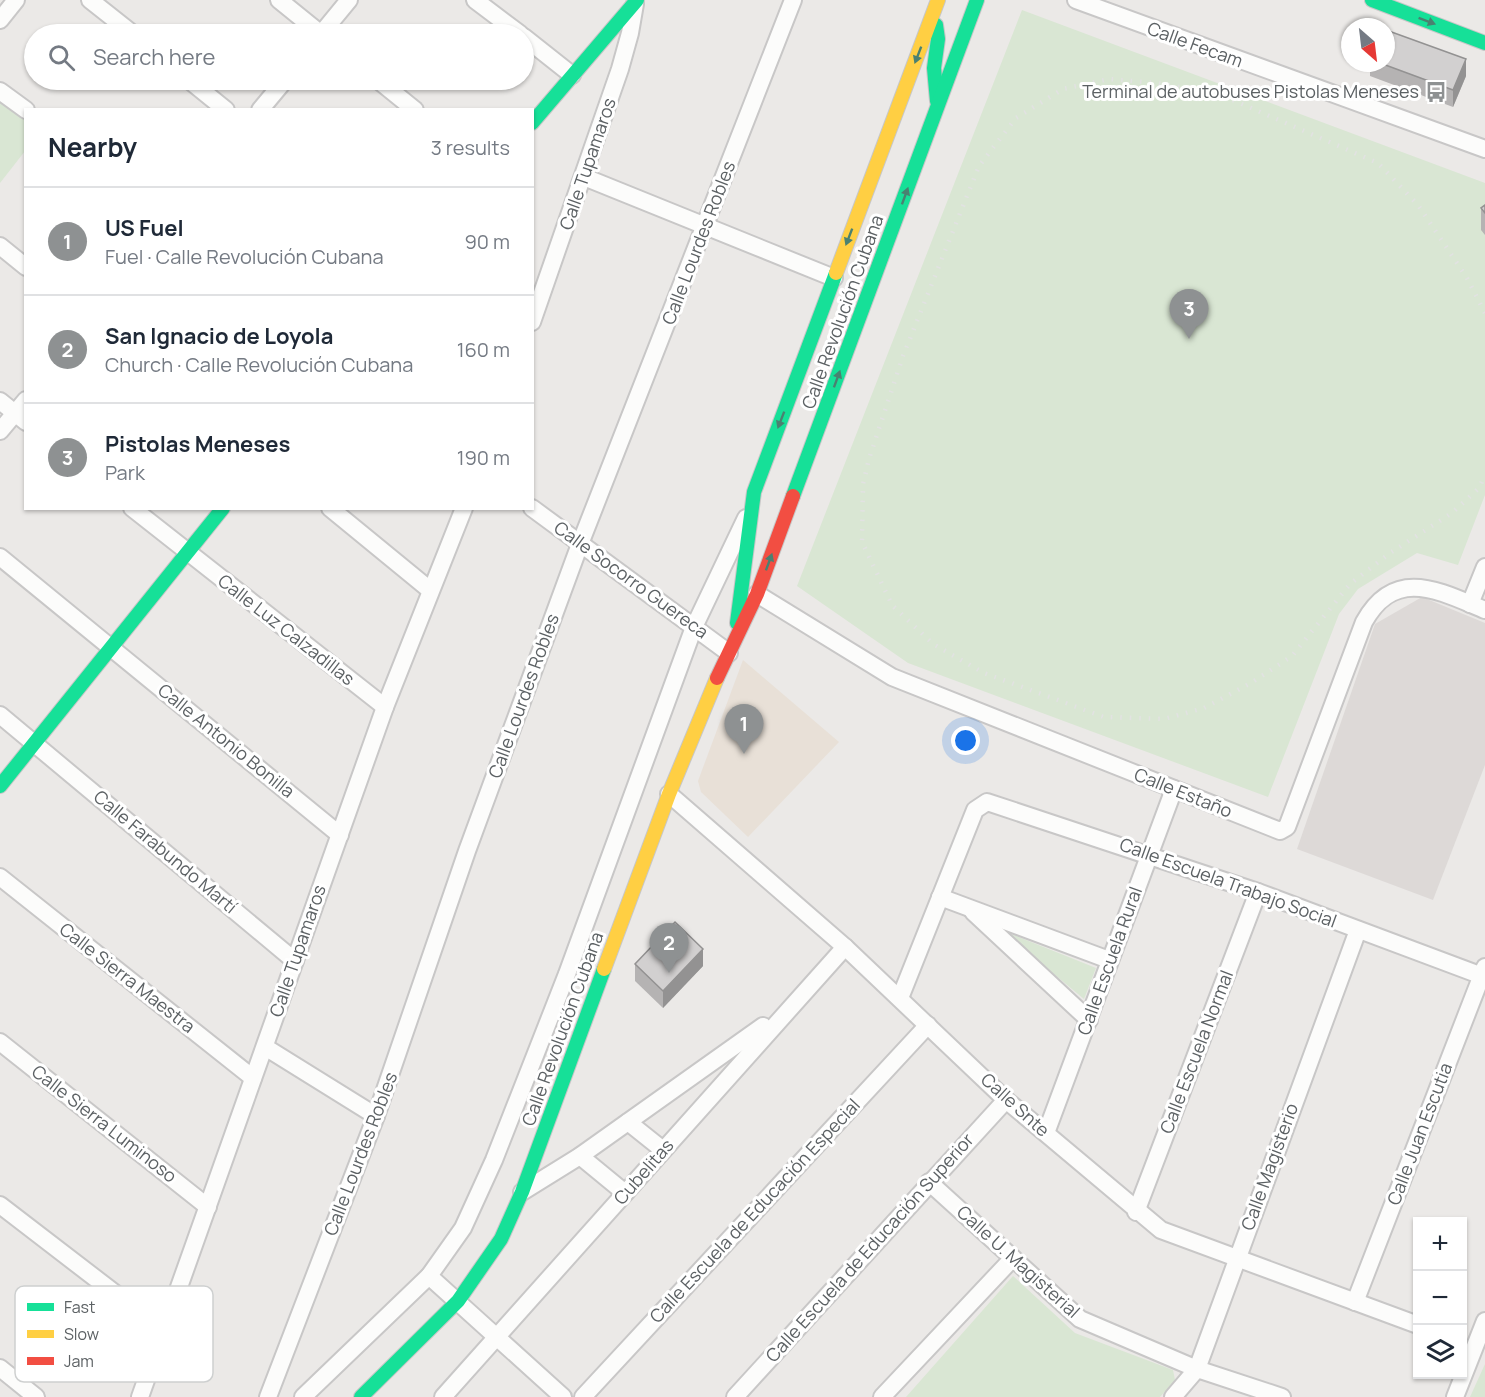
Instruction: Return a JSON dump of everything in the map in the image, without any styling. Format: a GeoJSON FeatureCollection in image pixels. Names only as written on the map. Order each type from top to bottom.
{"type":"FeatureCollection","features":[{"type":"Feature","properties":{"kind":"street"},"geometry":{"type":"LineString","coordinates":[[0,20],[16,0]]}},
{"type":"Feature","properties":{"kind":"street"},"geometry":{"type":"LineString","coordinates":[[90,0],[120,24]]}},
{"type":"Feature","properties":{"kind":"street"},"geometry":{"type":"LineString","coordinates":[[279,0],[309,24]]}},
{"type":"Feature","properties":{"kind":"street"},"geometry":{"type":"LineString","coordinates":[[329,24],[349,0]]}},
{"type":"Feature","properties":{"kind":"street"},"geometry":{"type":"LineString","coordinates":[[476,0],[507,24]]}},
{"type":"Feature","properties":{"kind":"street","name":"Calle Lourdes Robles"},"geometry":{"type":"LineString","coordinates":[[268,1397],[376,1116],[467,851],[580,543],[793,0]]}},
{"type":"Feature","properties":{"kind":"street","name":"Calle Revolución Cubana"},"geometry":{"type":"LineString","coordinates":[[736,634],[750,509],[939,0]]}},
{"type":"Feature","properties":{"kind":"street","name":"Calle Revolución Cubana"},"geometry":{"type":"LineString","coordinates":[[361,1397],[458,1301],[501,1239],[522,1192],[669,794],[736,634],[757,594],[977,0]]}},
{"type":"Feature","properties":{"kind":"street","name":"Calle Fecam"},"geometry":{"type":"LineString","coordinates":[[1076,0],[1485,149]]}},
{"type":"Feature","properties":{"kind":"street"},"geometry":{"type":"LineString","coordinates":[[1372,0],[1485,42]]}},
{"type":"Feature","properties":{"kind":"street"},"geometry":{"type":"LineString","coordinates":[[534,121],[636,2]]}},
{"type":"Feature","properties":{"kind":"street","name":"Calle Tupamaros"},"geometry":{"type":"LineString","coordinates":[[534,316],[620,69],[636,2]]}},
{"type":"Feature","properties":{"kind":"street"},"geometry":{"type":"LineString","coordinates":[[933,14],[938,39],[934,68],[938,106]]}},
{"type":"Feature","properties":{"kind":"street"},"geometry":{"type":"LineString","coordinates":[[534,45],[572,75]]}},
{"type":"Feature","properties":{"kind":"street"},"geometry":{"type":"LineString","coordinates":[[0,90],[24,108]]}},
{"type":"Feature","properties":{"kind":"street"},"geometry":{"type":"LineString","coordinates":[[201,90],[224,108]]}},
{"type":"Feature","properties":{"kind":"street"},"geometry":{"type":"LineString","coordinates":[[263,108],[277,90]]}},
{"type":"Feature","properties":{"kind":"street"},"geometry":{"type":"LineString","coordinates":[[390,90],[413,108]]}},
{"type":"Feature","properties":{"kind":"street"},"geometry":{"type":"LineString","coordinates":[[584,177],[834,278]]}},
{"type":"Feature","properties":{"kind":"street"},"geometry":{"type":"LineString","coordinates":[[0,246],[24,265]]}},
{"type":"Feature","properties":{"kind":"street"},"geometry":{"type":"LineString","coordinates":[[0,401],[20,417],[0,431]]}},
{"type":"Feature","properties":{"kind":"street","name":"Calle Socorro Guereca"},"geometry":{"type":"LineString","coordinates":[[534,509],[729,653]]}},
{"type":"Feature","properties":{"kind":"street"},"geometry":{"type":"LineString","coordinates":[[303,1397],[429,1276],[463,1228],[494,1160],[567,974],[694,627],[750,509]]}},
{"type":"Feature","properties":{"kind":"street","name":"Calle Luz Calzadillas"},"geometry":{"type":"LineString","coordinates":[[134,510],[385,707]]}},
{"type":"Feature","properties":{"kind":"street"},"geometry":{"type":"LineString","coordinates":[[0,786],[221,510]]}},
{"type":"Feature","properties":{"kind":"street"},"geometry":{"type":"LineString","coordinates":[[332,510],[430,590]]}},
{"type":"Feature","properties":{"kind":"street","name":"Calle Tupamaros"},"geometry":{"type":"LineString","coordinates":[[180,1286],[385,707],[463,510]]}},
{"type":"Feature","properties":{"kind":"street","name":"Calle Antonio Bonilla"},"geometry":{"type":"LineString","coordinates":[[0,557],[340,835]]}},
{"type":"Feature","properties":{"kind":"street"},"geometry":{"type":"LineString","coordinates":[[1478,607],[1485,567]]}},
{"type":"Feature","properties":{"kind":"street","name":"Calle Estaño"},"geometry":{"type":"LineString","coordinates":[[757,594],[892,677],[1275,830],[1284,830],[1364,622],[1374,606],[1383,597],[1411,587],[1435,590],[1478,607]]}},
{"type":"Feature","properties":{"kind":"street","name":"Calle Farabundo Martí"},"geometry":{"type":"LineString","coordinates":[[0,715],[295,962]]}},
{"type":"Feature","properties":{"kind":"street","name":"Calle Escuela Rural"},"geometry":{"type":"LineString","coordinates":[[1046,1134],[1174,789]]}},
{"type":"Feature","properties":{"kind":"street","name":"Calle Snte"},"geometry":{"type":"LineString","coordinates":[[669,794],[845,947],[1006,1100],[1136,1212],[1161,1230],[1236,1260],[1413,1323]]}},
{"type":"Feature","properties":{"kind":"street","name":"Calle Escuela Trabajo Social"},"geometry":{"type":"LineString","coordinates":[[940,897],[975,810],[980,805],[992,802],[1149,854],[1484,973]]}},
{"type":"Feature","properties":{"kind":"street","name":"Calle Sierra Maestra"},"geometry":{"type":"LineString","coordinates":[[0,877],[253,1078]]}},
{"type":"Feature","properties":{"kind":"street","name":"Calle Escuela Normal"},"geometry":{"type":"LineString","coordinates":[[1136,1212],[1258,892]]}},
{"type":"Feature","properties":{"kind":"street"},"geometry":{"type":"LineString","coordinates":[[900,998],[940,897],[1109,960]]}},
{"type":"Feature","properties":{"kind":"street"},"geometry":{"type":"LineString","coordinates":[[969,907],[1089,1020]]}},
{"type":"Feature","properties":{"kind":"street","name":"Calle Magisterio"},"geometry":{"type":"LineString","coordinates":[[1173,1397],[1197,1369],[1358,930]]}},
{"type":"Feature","properties":{"kind":"street","name":"Cubelitas"},"geometry":{"type":"LineString","coordinates":[[443,1397],[787,1009],[845,947]]}},
{"type":"Feature","properties":{"kind":"street","name":"Calle Juan Escutia"},"geometry":{"type":"LineString","coordinates":[[1354,1302],[1484,973]]}},
{"type":"Feature","properties":{"kind":"street"},"geometry":{"type":"LineString","coordinates":[[522,1192],[580,1156],[787,1009]]}},
{"type":"Feature","properties":{"kind":"street","name":"Calle Escuela de Educación Especial"},"geometry":{"type":"LineString","coordinates":[[583,1397],[928,1025]]}},
{"type":"Feature","properties":{"kind":"street","name":"Calle Sierra Luminoso"},"geometry":{"type":"LineString","coordinates":[[0,1042],[208,1207]]}},
{"type":"Feature","properties":{"kind":"street"},"geometry":{"type":"LineString","coordinates":[[265,1047],[376,1116]]}},
{"type":"Feature","properties":{"kind":"street","name":"Calle Escuela de Educación Superior"},"geometry":{"type":"LineString","coordinates":[[735,1397],[1006,1100]]}},
{"type":"Feature","properties":{"kind":"street"},"geometry":{"type":"LineString","coordinates":[[628,1122],[663,1150]]}},
{"type":"Feature","properties":{"kind":"street"},"geometry":{"type":"LineString","coordinates":[[580,1156],[625,1193]]}},
{"type":"Feature","properties":{"kind":"street","name":"Calle U. Magisterial"},"geometry":{"type":"LineString","coordinates":[[929,1182],[1080,1318],[1197,1369],[1282,1397]]}},
{"type":"Feature","properties":{"kind":"street"},"geometry":{"type":"LineString","coordinates":[[0,1205],[105,1286]]}},
{"type":"Feature","properties":{"kind":"street"},"geometry":{"type":"LineString","coordinates":[[882,1397],[1013,1258]]}},
{"type":"Feature","properties":{"kind":"street"},"geometry":{"type":"LineString","coordinates":[[429,1276],[563,1397]]}},
{"type":"Feature","properties":{"kind":"street"},"geometry":{"type":"LineString","coordinates":[[1455,1397],[1485,1321]]}},
{"type":"Feature","properties":{"kind":"street"},"geometry":{"type":"LineString","coordinates":[[0,1368],[15,1380]]}},
{"type":"Feature","properties":{"kind":"street"},"geometry":{"type":"LineString","coordinates":[[17,1382],[36,1397]]}},
{"type":"Feature","properties":{"kind":"street","name":"Calle Tupamaros"},"geometry":{"type":"LineString","coordinates":[[140,1397],[145,1382]]}},
{"type":"Feature","properties":{"kind":"shaded area"},"geometry":{"type":"Polygon","coordinates":[[[1422,597],[1485,623],[1485,765],[1433,900],[1297,849],[1375,624],[1422,597]]]}},
{"type":"Feature","properties":{"kind":"shaded area"},"geometry":{"type":"Polygon","coordinates":[[[743,660],[839,742],[748,837],[701,792],[698,781],[743,660]]]}},
{"type":"Feature","properties":{"kind":"green space"},"geometry":{"type":"Polygon","coordinates":[[[1022,10],[1485,183],[1485,495],[1458,565],[1417,553],[1358,589],[1339,614],[1268,797],[908,663],[797,586],[1022,10]]]}},
{"type":"Feature","properties":{"kind":"green space"},"geometry":{"type":"Polygon","coordinates":[[[0,100],[24,119],[24,152],[0,183],[0,100]]]}},
{"type":"Feature","properties":{"kind":"green space"},"geometry":{"type":"Polygon","coordinates":[[[1001,930],[1096,968],[1084,999],[1001,930]]]}},
{"type":"Feature","properties":{"kind":"green space"},"geometry":{"type":"Polygon","coordinates":[[[1013,1276],[1075,1333],[1173,1370],[1175,1380],[1160,1397],[906,1397],[1013,1276]]]}},
{"type":"Feature","properties":{"kind":"green space"},"geometry":{"type":"Polygon","coordinates":[[[1485,1364],[1485,1397],[1470,1397],[1485,1364]]]}},
{"type":"Feature","properties":{"kind":"building"},"geometry":{"type":"Polygon","coordinates":[[[1395,33],[1466,59],[1453,90],[1395,69],[1395,33]]]}},
{"type":"Feature","properties":{"kind":"building"},"geometry":{"type":"Polygon","coordinates":[[[675,922],[703,949],[663,991],[635,964],[675,922]]]}},
{"type":"Feature","properties":{"kind":"railway"},"geometry":{"type":"LineString","coordinates":[[1485,313],[1467,278],[1418,205],[1378,163],[1221,95],[1156,83],[1109,79],[1063,89],[1016,118],[979,166],[903,356],[869,459],[863,484],[862,542],[892,605],[933,644],[984,673],[1104,717],[1164,719],[1204,708],[1251,683],[1292,656],[1350,584],[1390,553],[1452,513],[1479,488],[1485,475]]}},
{"type":"Feature","properties":{"kind":"traffic: fast"},"geometry":{"type":"LineString","coordinates":[[534,121],[637,0]]}},
{"type":"Feature","properties":{"kind":"traffic: fast"},"geometry":{"type":"LineString","coordinates":[[793,496],[977,0]]}},
{"type":"Feature","properties":{"kind":"traffic: fast"},"geometry":{"type":"LineString","coordinates":[[1372,0],[1485,43]]}},
{"type":"Feature","properties":{"kind":"traffic: fast"},"geometry":{"type":"LineString","coordinates":[[936,25],[938,39],[934,68],[937,101]]}},
{"type":"Feature","properties":{"kind":"traffic: fast"},"geometry":{"type":"LineString","coordinates":[[737,623],[754,492],[836,273]]}},
{"type":"Feature","properties":{"kind":"traffic: fast"},"geometry":{"type":"LineString","coordinates":[[0,786],[221,510]]}},
{"type":"Feature","properties":{"kind":"traffic: fast"},"geometry":{"type":"LineString","coordinates":[[361,1397],[458,1301],[501,1239],[522,1192],[604,969]]}},
{"type":"Feature","properties":{"kind":"traffic: slow"},"geometry":{"type":"LineString","coordinates":[[836,273],[938,0]]}},
{"type":"Feature","properties":{"kind":"traffic: slow"},"geometry":{"type":"LineString","coordinates":[[604,969],[669,794],[717,678]]}},
{"type":"Feature","properties":{"kind":"traffic: jam"},"geometry":{"type":"LineString","coordinates":[[717,678],[757,594],[793,496]]}},
{"type":"Feature","properties":{"kind":"place","name":"Terminal de autobuses Pistolas Meneses"},"geometry":{"type":"Point","coordinates":[1436,92]}},
{"type":"Feature","properties":{"kind":"place","name":"Pistolas Meneses"},"geometry":{"type":"Point","coordinates":[1189,339]}},
{"type":"Feature","properties":{"kind":"place","name":"US Fuel"},"geometry":{"type":"Point","coordinates":[744,754]}},
{"type":"Feature","properties":{"kind":"place","name":"San Ignacio de Loyola"},"geometry":{"type":"Point","coordinates":[669,973]}}]}
